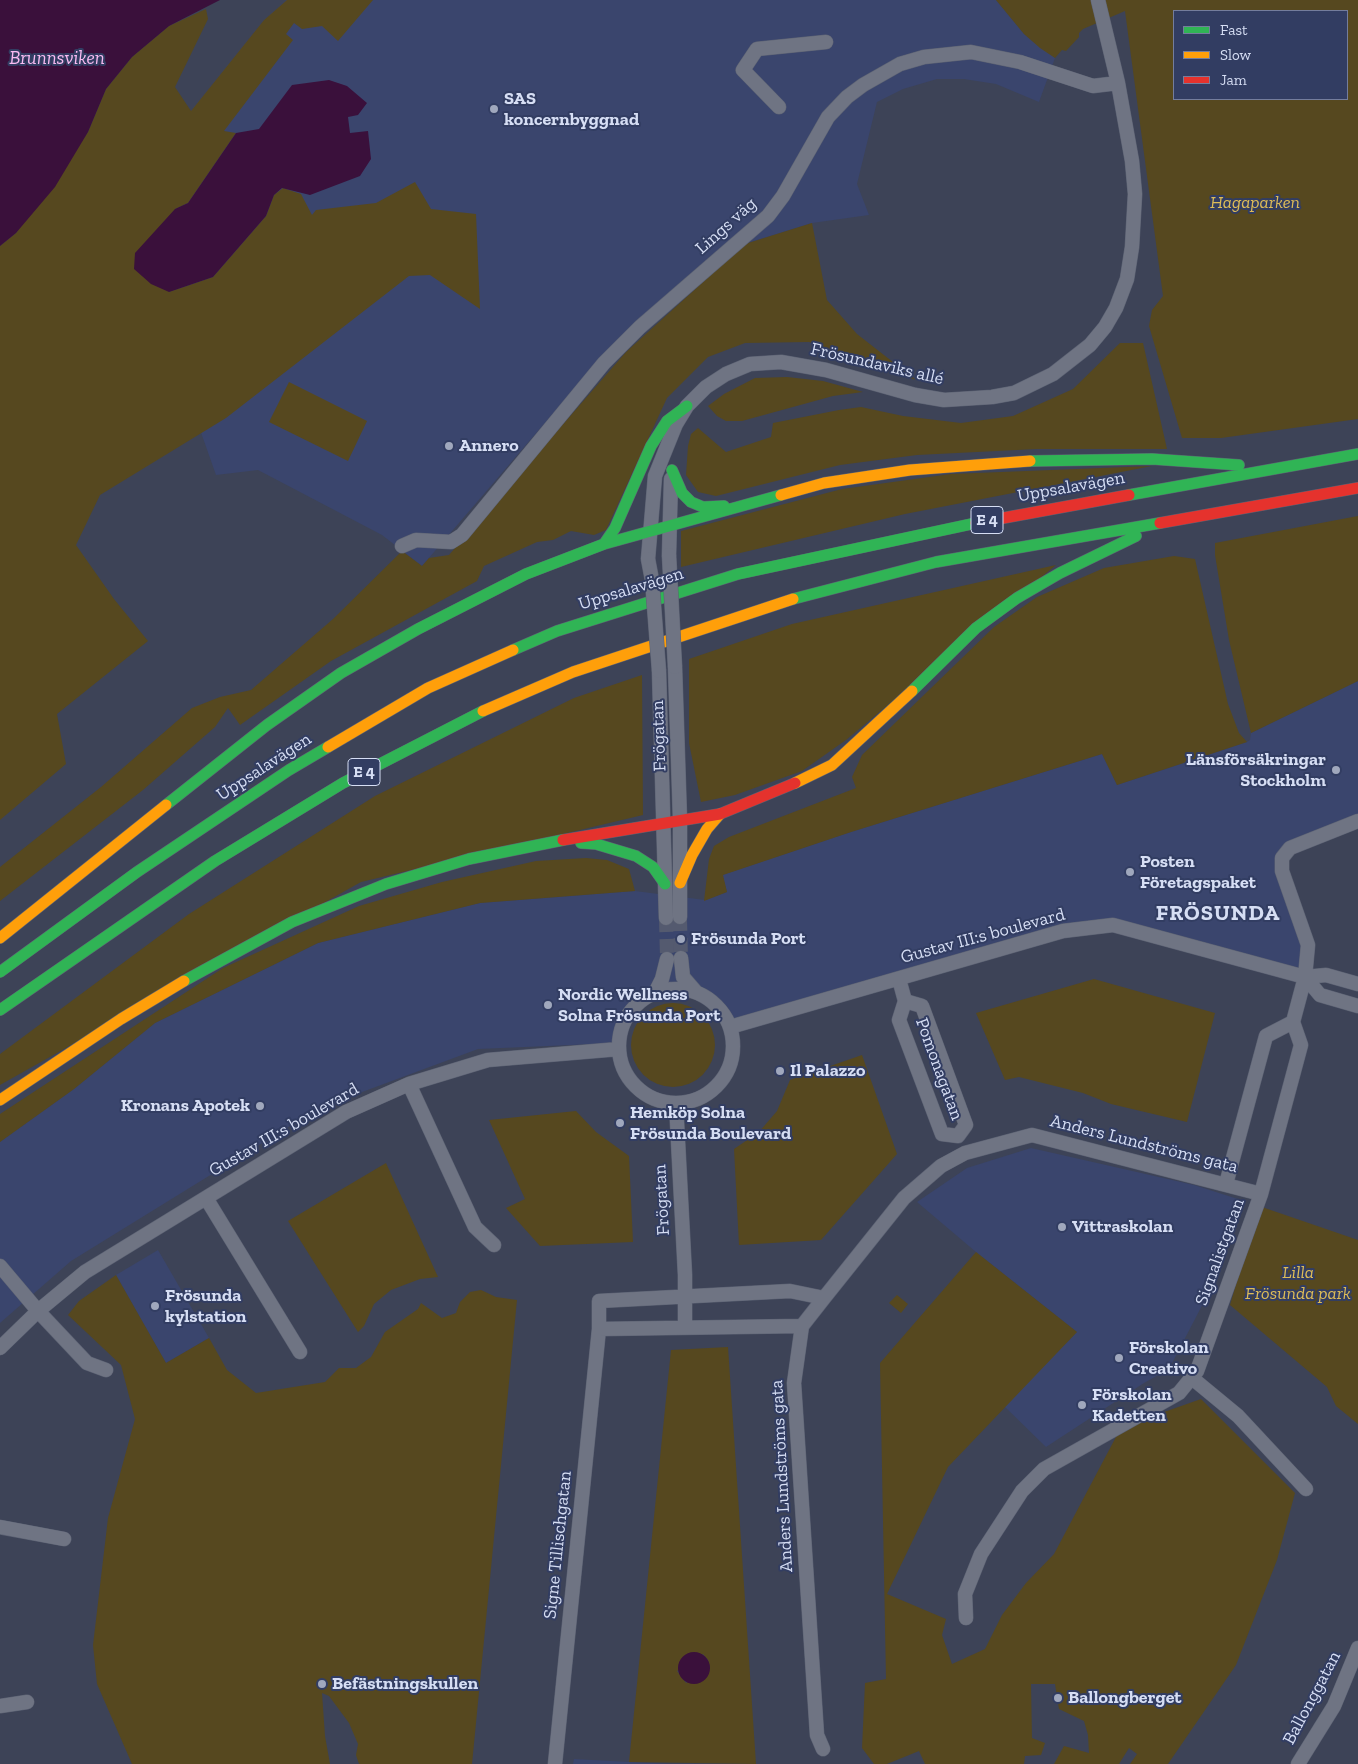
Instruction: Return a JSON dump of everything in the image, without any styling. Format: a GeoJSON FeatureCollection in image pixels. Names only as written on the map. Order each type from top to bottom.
{"type":"FeatureCollection","features":[{"type":"Feature","properties":{"kind":"highway"},"geometry":{"type":"LineString","coordinates":[[604,544],[615,528],[651,446],[667,421],[687,406]]}},
{"type":"Feature","properties":{"kind":"highway","name":"Uppsalavägen"},"geometry":{"type":"LineString","coordinates":[[0,972],[137,872],[290,770],[428,688],[557,631],[738,574],[931,531],[1358,454]]}},
{"type":"Feature","properties":{"kind":"highway"},"geometry":{"type":"LineString","coordinates":[[0,938],[267,724],[341,673],[418,630],[526,574],[604,544],[824,483],[910,470],[1004,462],[1152,460],[1280,468]]}},
{"type":"Feature","properties":{"kind":"highway"},"geometry":{"type":"LineString","coordinates":[[672,470],[679,488],[691,502],[703,507],[737,506]]}},
{"type":"Feature","properties":{"kind":"highway","name":"E 4"},"geometry":{"type":"LineString","coordinates":[[0,1010],[215,861],[343,784],[466,719],[573,672],[782,602],[927,565],[1358,488]]}},
{"type":"Feature","properties":{"kind":"highway"},"geometry":{"type":"LineString","coordinates":[[0,1100],[121,1019],[213,964],[292,922],[395,881],[469,859],[664,822],[720,814],[768,796],[832,765],[903,700],[976,628],[1016,598],[1060,573],[1162,523]]}},
{"type":"Feature","properties":{"kind":"highway"},"geometry":{"type":"LineString","coordinates":[[680,883],[692,854],[707,829],[720,814]]}},
{"type":"Feature","properties":{"kind":"highway"},"geometry":{"type":"LineString","coordinates":[[553,842],[596,844],[621,850],[653,867],[664,884]]}},
{"type":"Feature","properties":{"kind":"highway","name":"E 4"},"geometry":{"type":"LineString","coordinates":[[29,1004],[110,933]]}},
{"type":"Feature","properties":{"kind":"street","name":"Frösundaviks allé"},"geometry":{"type":"LineString","coordinates":[[648,559],[655,476],[676,424],[687,406],[706,387],[726,374],[750,364],[780,362],[826,370],[915,395],[944,400],[966,400],[1014,392],[1046,378],[1069,363],[1090,345],[1105,327],[1116,308],[1127,280],[1132,247],[1135,194],[1132,161],[1118,83],[1098,0]]}},
{"type":"Feature","properties":{"kind":"street"},"geometry":{"type":"LineString","coordinates":[[779,107],[743,70],[756,49],[826,42]]}},
{"type":"Feature","properties":{"kind":"street","name":"Lings väg"},"geometry":{"type":"LineString","coordinates":[[402,546],[416,540],[451,542],[462,535],[604,363],[640,327],[768,216],[783,196],[828,117],[847,97],[863,85],[900,64],[924,57],[971,52],[1020,62],[1093,86],[1118,83]]}},
{"type":"Feature","properties":{"kind":"street","name":"Frösundaviks allé"},"geometry":{"type":"LineString","coordinates":[[670,555],[673,455],[685,418],[706,387]]}},
{"type":"Feature","properties":{"kind":"street","name":"Frögatan"},"geometry":{"type":"LineString","coordinates":[[670,555],[680,820],[680,917]]}},
{"type":"Feature","properties":{"kind":"street","name":"Frögatan"},"geometry":{"type":"LineString","coordinates":[[648,559],[652,580],[659,671],[666,918]]}},
{"type":"Feature","properties":{"kind":"street"},"geometry":{"type":"LineString","coordinates":[[1293,1022],[1305,977],[1308,945],[1282,871],[1282,858],[1290,848],[1358,821]]}},
{"type":"Feature","properties":{"kind":"street","name":"Gustav III:s boulevard"},"geometry":{"type":"LineString","coordinates":[[730,1027],[1063,931],[1113,925],[1305,977],[1326,974],[1358,984]]}},
{"type":"Feature","properties":{"kind":"street"},"geometry":{"type":"LineString","coordinates":[[655,993],[674,958],[683,977],[696,992],[715,1004],[730,1027],[732,1055],[729,1068],[716,1087],[696,1100],[676,1103],[653,1098],[639,1090],[624,1070],[619,1050],[620,1031],[628,1015],[642,1000],[655,993],[672,988],[696,992]]}},
{"type":"Feature","properties":{"kind":"street"},"geometry":{"type":"LineString","coordinates":[[1305,977],[1320,995],[1358,1006]]}},
{"type":"Feature","properties":{"kind":"street","name":"Pomonagatan"},"geometry":{"type":"LineString","coordinates":[[899,978],[905,1001],[899,1020],[942,1134],[958,1136]]}},
{"type":"Feature","properties":{"kind":"street","name":"Pomonagatan"},"geometry":{"type":"LineString","coordinates":[[905,1001],[922,1006],[966,1125],[958,1136]]}},
{"type":"Feature","properties":{"kind":"street","name":"Signalistgatan"},"geometry":{"type":"LineString","coordinates":[[966,1618],[965,1594],[981,1554],[1022,1491],[1044,1469],[1179,1392],[1197,1372],[1261,1194],[1301,1045],[1293,1022],[1266,1036],[1226,1184]]}},
{"type":"Feature","properties":{"kind":"street","name":"Gustav III:s boulevard"},"geometry":{"type":"LineString","coordinates":[[0,1348],[38,1311],[85,1272],[346,1112],[409,1084],[488,1060],[619,1050]]}},
{"type":"Feature","properties":{"kind":"street"},"geometry":{"type":"LineString","coordinates":[[409,1084],[475,1228],[494,1244]]}},
{"type":"Feature","properties":{"kind":"street","name":"Frögatan"},"geometry":{"type":"LineString","coordinates":[[676,1103],[684,1295]]}},
{"type":"Feature","properties":{"kind":"street","name":"Anders Lundströms gata"},"geometry":{"type":"LineString","coordinates":[[823,1749],[817,1735],[794,1383],[802,1326],[824,1298],[904,1198],[941,1166],[965,1152],[1032,1135],[1261,1194]]}},
{"type":"Feature","properties":{"kind":"street","name":"Pomonagatan"},"geometry":{"type":"LineString","coordinates":[[958,1136],[965,1152]]}},
{"type":"Feature","properties":{"kind":"street","name":"Gustav III:s boulevard"},"geometry":{"type":"LineString","coordinates":[[206,1198],[300,1352]]}},
{"type":"Feature","properties":{"kind":"street"},"geometry":{"type":"LineString","coordinates":[[0,1266],[38,1311],[87,1363],[106,1370]]}},
{"type":"Feature","properties":{"kind":"street","name":"Signe Tillischgatan"},"geometry":{"type":"LineString","coordinates":[[555,1764],[599,1330],[599,1301],[684,1295],[790,1291],[824,1298]]}},
{"type":"Feature","properties":{"kind":"street"},"geometry":{"type":"LineString","coordinates":[[684,1295],[685,1327]]}},
{"type":"Feature","properties":{"kind":"street"},"geometry":{"type":"LineString","coordinates":[[599,1330],[802,1326]]}},
{"type":"Feature","properties":{"kind":"street"},"geometry":{"type":"LineString","coordinates":[[1192,1378],[1238,1416],[1306,1489]]}},
{"type":"Feature","properties":{"kind":"street"},"geometry":{"type":"LineString","coordinates":[[0,1527],[64,1539]]}},
{"type":"Feature","properties":{"kind":"street","name":"Ballonggatan"},"geometry":{"type":"LineString","coordinates":[[1298,1764],[1334,1706],[1358,1648]]}},
{"type":"Feature","properties":{"kind":"street"},"geometry":{"type":"LineString","coordinates":[[0,1706],[27,1702]]}},
{"type":"Feature","properties":{"kind":"shaded area"},"geometry":{"type":"Polygon","coordinates":[[[287,0],[996,0],[1024,34],[1055,58],[1039,102],[996,84],[964,79],[937,79],[903,89],[877,102],[857,184],[869,215],[812,223],[715,253],[599,360],[422,566],[382,535],[258,470],[216,475],[172,350],[191,111],[264,20],[287,0]]]}},
{"type":"Feature","properties":{"kind":"shaded area"},"geometry":{"type":"Polygon","coordinates":[[[1358,681],[1358,819],[1281,857],[1307,945],[1304,976],[1112,924],[730,1025],[725,1013],[716,1003],[696,990],[672,987],[654,991],[641,999],[626,1014],[619,1031],[618,1043],[478,1049],[319,1108],[71,1261],[0,1323],[0,1142],[74,1089],[155,1023],[318,943],[480,903],[635,891],[705,900],[727,892],[722,875],[851,832],[1102,754],[1117,785],[1247,742],[1250,740],[1251,733],[1358,681]]]}},
{"type":"Feature","properties":{"kind":"shaded area"},"geometry":{"type":"Polygon","coordinates":[[[1031,1148],[1194,1185],[1244,1201],[1208,1294],[1169,1369],[1144,1383],[1046,1447],[1004,1406],[1077,1332],[976,1252],[917,1202],[967,1168],[1031,1148]]]}},
{"type":"Feature","properties":{"kind":"shaded area"},"geometry":{"type":"Polygon","coordinates":[[[158,1250],[209,1338],[166,1363],[116,1275],[158,1250]]]}},
{"type":"Feature","properties":{"kind":"shaded area"},"geometry":{"type":"Polygon","coordinates":[[[574,1759],[629,1762],[672,1764],[573,1764],[574,1759]]]}},
{"type":"Feature","properties":{"kind":"green space"},"geometry":{"type":"Polygon","coordinates":[[[287,0],[373,0],[338,41],[322,26],[302,29],[294,23],[286,34],[293,40],[224,131],[236,133],[188,203],[175,209],[169,292],[213,277],[266,216],[274,195],[283,188],[301,194],[312,215],[316,210],[376,203],[415,182],[431,209],[476,214],[480,309],[430,275],[409,276],[226,418],[100,495],[76,545],[114,599],[148,641],[57,714],[66,764],[0,820],[0,246],[16,233],[88,132],[106,89],[132,57],[169,26],[206,9],[208,19],[175,87],[191,111],[264,20],[287,0]]]}},
{"type":"Feature","properties":{"kind":"green space","name":"Hagaparken"},"geometry":{"type":"Polygon","coordinates":[[[996,0],[1358,0],[1358,419],[1221,438],[1182,438],[1149,326],[1152,310],[1163,296],[1125,11],[1083,29],[1079,33],[1079,37],[1066,51],[1062,50],[1055,58],[1024,34],[996,0]]]}},
{"type":"Feature","properties":{"kind":"green space"},"geometry":{"type":"Polygon","coordinates":[[[812,223],[827,300],[857,334],[916,380],[809,342],[745,343],[708,357],[667,398],[606,530],[594,535],[571,531],[553,540],[537,542],[484,566],[477,581],[331,661],[240,725],[228,708],[215,727],[143,790],[0,901],[0,867],[101,787],[192,708],[220,697],[251,690],[333,619],[402,551],[422,566],[429,558],[449,555],[626,352],[745,244],[812,223]]]}},
{"type":"Feature","properties":{"kind":"green space"},"geometry":{"type":"Polygon","coordinates":[[[1120,343],[1143,343],[1167,449],[1037,449],[917,455],[840,465],[716,496],[698,492],[686,475],[688,446],[691,434],[698,428],[726,452],[771,437],[773,423],[861,407],[903,416],[961,423],[1013,416],[1073,389],[1120,343]]]}},
{"type":"Feature","properties":{"kind":"green space"},"geometry":{"type":"Polygon","coordinates":[[[787,377],[823,381],[863,392],[833,396],[742,421],[726,421],[717,416],[708,406],[724,394],[755,378],[787,377]]]}},
{"type":"Feature","properties":{"kind":"green space"},"geometry":{"type":"Polygon","coordinates":[[[289,382],[367,421],[348,461],[269,422],[289,382]]]}},
{"type":"Feature","properties":{"kind":"green space"},"geometry":{"type":"Polygon","coordinates":[[[1152,466],[905,514],[681,567],[681,531],[842,489],[951,474],[1152,466]]]}},
{"type":"Feature","properties":{"kind":"green space"},"geometry":{"type":"Polygon","coordinates":[[[1358,516],[1358,681],[1251,733],[1229,640],[1215,555],[1215,543],[1358,516]]]}},
{"type":"Feature","properties":{"kind":"green space"},"geometry":{"type":"Polygon","coordinates":[[[1174,556],[1195,559],[1228,704],[1239,733],[1247,742],[1117,785],[1102,754],[851,832],[723,875],[727,892],[704,901],[709,859],[714,846],[729,837],[856,788],[852,777],[862,755],[994,627],[1037,597],[1104,568],[1174,556]]]}},
{"type":"Feature","properties":{"kind":"green space"},"geometry":{"type":"Polygon","coordinates":[[[1056,565],[846,740],[802,771],[735,795],[701,802],[689,743],[689,659],[792,624],[1056,565]]]}},
{"type":"Feature","properties":{"kind":"green space"},"geometry":{"type":"Polygon","coordinates":[[[642,675],[643,815],[361,882],[0,1085],[0,1054],[189,914],[375,796],[574,698],[642,675]]]}},
{"type":"Feature","properties":{"kind":"green space"},"geometry":{"type":"Polygon","coordinates":[[[586,858],[607,860],[629,869],[635,891],[480,903],[318,943],[155,1023],[74,1089],[0,1142],[0,1114],[223,968],[359,906],[442,882],[536,861],[586,858]]]}},
{"type":"Feature","properties":{"kind":"green space"},"geometry":{"type":"Polygon","coordinates":[[[1094,979],[1215,1013],[1187,1122],[1111,1104],[1083,1093],[1019,1077],[1005,1080],[976,1013],[1094,979]]]}},
{"type":"Feature","properties":{"kind":"green space"},"geometry":{"type":"Polygon","coordinates":[[[673,1003],[689,1006],[703,1015],[712,1029],[715,1045],[712,1061],[703,1075],[689,1084],[673,1087],[657,1084],[643,1075],[634,1061],[631,1045],[634,1029],[643,1015],[657,1006],[673,1003]]]}},
{"type":"Feature","properties":{"kind":"green space"},"geometry":{"type":"Polygon","coordinates":[[[862,1055],[897,1154],[821,1240],[739,1245],[734,1149],[759,1132],[777,1111],[790,1080],[862,1055]]]}},
{"type":"Feature","properties":{"kind":"green space"},"geometry":{"type":"Polygon","coordinates":[[[576,1111],[596,1132],[629,1156],[633,1242],[540,1246],[506,1208],[525,1199],[489,1120],[576,1111]]]}},
{"type":"Feature","properties":{"kind":"green space"},"geometry":{"type":"Polygon","coordinates":[[[386,1163],[438,1277],[420,1279],[391,1290],[374,1304],[364,1326],[358,1332],[288,1221],[386,1163]]]}},
{"type":"Feature","properties":{"kind":"green space","name":"Lilla Frösunda park"},"geometry":{"type":"Polygon","coordinates":[[[1259,1206],[1358,1240],[1358,1424],[1336,1406],[1327,1387],[1230,1305],[1259,1206]]]}},
{"type":"Feature","properties":{"kind":"green space"},"geometry":{"type":"Polygon","coordinates":[[[976,1252],[1077,1332],[948,1467],[887,1594],[946,1619],[942,1635],[952,1664],[985,1649],[1002,1615],[1026,1583],[1054,1554],[1117,1435],[1150,1417],[1201,1399],[1295,1493],[1277,1560],[1236,1665],[1168,1764],[1130,1764],[1137,1754],[1129,1748],[1119,1764],[1054,1764],[1064,1746],[1089,1753],[1088,1735],[1084,1721],[1059,1709],[1055,1684],[1031,1684],[1032,1738],[1045,1743],[1041,1755],[1025,1756],[1024,1764],[925,1764],[919,1751],[887,1764],[874,1764],[862,1748],[865,1683],[886,1679],[880,1363],[976,1252]]]}},
{"type":"Feature","properties":{"kind":"green space"},"geometry":{"type":"Polygon","coordinates":[[[116,1275],[166,1363],[209,1338],[227,1370],[256,1393],[325,1382],[339,1368],[356,1368],[371,1357],[385,1332],[418,1309],[421,1303],[442,1318],[456,1313],[460,1302],[470,1292],[481,1290],[496,1297],[517,1300],[472,1764],[359,1764],[356,1755],[358,1744],[349,1723],[329,1696],[322,1693],[325,1736],[330,1764],[132,1764],[97,1684],[93,1645],[108,1518],[135,1419],[121,1365],[68,1315],[79,1301],[116,1275]]]}},
{"type":"Feature","properties":{"kind":"green space"},"geometry":{"type":"Polygon","coordinates":[[[897,1295],[908,1304],[901,1313],[889,1303],[897,1295]]]}},
{"type":"Feature","properties":{"kind":"green space"},"geometry":{"type":"Polygon","coordinates":[[[728,1347],[756,1764],[629,1762],[671,1350],[728,1347]],[[703,1654],[677,1671],[686,1683],[710,1668],[708,1660],[703,1654]]]}},
{"type":"Feature","properties":{"kind":"water","name":"Brunnsviken"},"geometry":{"type":"Polygon","coordinates":[[[0,0],[220,0],[169,26],[132,57],[106,89],[88,132],[55,187],[16,233],[0,246],[0,0]]]}},
{"type":"Feature","properties":{"kind":"water"},"geometry":{"type":"Polygon","coordinates":[[[329,80],[347,86],[367,103],[358,115],[348,117],[350,133],[368,131],[371,159],[360,176],[310,195],[282,188],[274,195],[266,216],[213,277],[169,292],[151,284],[134,269],[135,253],[175,209],[188,203],[236,133],[259,129],[292,85],[329,80]]]}},
{"type":"Feature","properties":{"kind":"water"},"geometry":{"type":"Polygon","coordinates":[[[694,1652],[700,1653],[705,1657],[709,1662],[709,1674],[705,1679],[700,1683],[694,1684],[688,1683],[683,1679],[679,1674],[678,1668],[679,1662],[683,1657],[688,1653],[694,1652]]]}},
{"type":"Feature","properties":{"kind":"tunnel"},"geometry":{"type":"LineString","coordinates":[[680,917],[681,958]]}},
{"type":"Feature","properties":{"kind":"tunnel"},"geometry":{"type":"LineString","coordinates":[[666,918],[667,959]]}},
{"type":"Feature","properties":{"kind":"traffic: fast"},"geometry":{"type":"LineString","coordinates":[[604,544],[615,528],[651,446],[667,421],[687,406]]}},
{"type":"Feature","properties":{"kind":"traffic: fast"},"geometry":{"type":"LineString","coordinates":[[1129,495],[1358,454]]}},
{"type":"Feature","properties":{"kind":"traffic: fast"},"geometry":{"type":"LineString","coordinates":[[1030,461],[1152,459],[1239,465]]}},
{"type":"Feature","properties":{"kind":"traffic: fast"},"geometry":{"type":"LineString","coordinates":[[672,470],[682,493],[691,502],[703,507],[724,506]]}},
{"type":"Feature","properties":{"kind":"traffic: fast"},"geometry":{"type":"LineString","coordinates":[[166,805],[267,725],[341,673],[418,629],[526,574],[604,544],[781,495]]}},
{"type":"Feature","properties":{"kind":"traffic: fast"},"geometry":{"type":"LineString","coordinates":[[513,650],[557,631],[738,574],[976,523]]}},
{"type":"Feature","properties":{"kind":"traffic: fast"},"geometry":{"type":"LineString","coordinates":[[793,599],[936,562],[1160,523]]}},
{"type":"Feature","properties":{"kind":"traffic: fast"},"geometry":{"type":"LineString","coordinates":[[912,691],[976,628],[1017,598],[1060,573],[1136,536]]}},
{"type":"Feature","properties":{"kind":"traffic: fast"},"geometry":{"type":"LineString","coordinates":[[0,1010],[215,861],[343,783],[483,711]]}},
{"type":"Feature","properties":{"kind":"traffic: fast"},"geometry":{"type":"LineString","coordinates":[[0,972],[137,872],[289,770],[328,747]]}},
{"type":"Feature","properties":{"kind":"traffic: fast"},"geometry":{"type":"LineString","coordinates":[[184,981],[292,922],[386,884],[469,859],[563,840]]}},
{"type":"Feature","properties":{"kind":"traffic: fast"},"geometry":{"type":"LineString","coordinates":[[581,843],[596,844],[636,856],[653,867],[665,884]]}},
{"type":"Feature","properties":{"kind":"traffic: slow"},"geometry":{"type":"LineString","coordinates":[[781,495],[824,483],[910,470],[1030,461]]}},
{"type":"Feature","properties":{"kind":"traffic: slow"},"geometry":{"type":"LineString","coordinates":[[483,711],[573,672],[793,599]]}},
{"type":"Feature","properties":{"kind":"traffic: slow"},"geometry":{"type":"LineString","coordinates":[[328,747],[428,688],[513,650]]}},
{"type":"Feature","properties":{"kind":"traffic: slow"},"geometry":{"type":"LineString","coordinates":[[795,783],[832,765],[912,691]]}},
{"type":"Feature","properties":{"kind":"traffic: slow"},"geometry":{"type":"LineString","coordinates":[[0,938],[166,805]]}},
{"type":"Feature","properties":{"kind":"traffic: slow"},"geometry":{"type":"LineString","coordinates":[[680,883],[692,855],[707,829],[720,814]]}},
{"type":"Feature","properties":{"kind":"traffic: slow"},"geometry":{"type":"LineString","coordinates":[[0,1100],[121,1019],[184,981]]}},
{"type":"Feature","properties":{"kind":"traffic: jam"},"geometry":{"type":"LineString","coordinates":[[1160,523],[1358,488]]}},
{"type":"Feature","properties":{"kind":"traffic: jam"},"geometry":{"type":"LineString","coordinates":[[976,523],[1129,495]]}},
{"type":"Feature","properties":{"kind":"traffic: jam"},"geometry":{"type":"LineString","coordinates":[[563,840],[720,814],[795,783]]}},
{"type":"Feature","properties":{"kind":"place","name":"SAS koncernbyggnad"},"geometry":{"type":"Point","coordinates":[494,109]}},
{"type":"Feature","properties":{"kind":"place","name":"Annero"},"geometry":{"type":"Point","coordinates":[449,446]}},
{"type":"Feature","properties":{"kind":"place","name":"Länsförsäkringar Stockholm"},"geometry":{"type":"Point","coordinates":[1336,770]}},
{"type":"Feature","properties":{"kind":"place","name":"Posten Företagspaket"},"geometry":{"type":"Point","coordinates":[1130,872]}},
{"type":"Feature","properties":{"kind":"place","name":"Frösunda Port"},"geometry":{"type":"Point","coordinates":[681,939]}},
{"type":"Feature","properties":{"kind":"place","name":"Nordic Wellness Solna Frösunda Port"},"geometry":{"type":"Point","coordinates":[548,1005]}},
{"type":"Feature","properties":{"kind":"place","name":"Il Palazzo"},"geometry":{"type":"Point","coordinates":[780,1071]}},
{"type":"Feature","properties":{"kind":"place","name":"Kronans Apotek"},"geometry":{"type":"Point","coordinates":[260,1106]}},
{"type":"Feature","properties":{"kind":"place","name":"Hemköp Solna Frösunda Boulevard"},"geometry":{"type":"Point","coordinates":[620,1123]}},
{"type":"Feature","properties":{"kind":"place","name":"Vittraskolan"},"geometry":{"type":"Point","coordinates":[1062,1227]}},
{"type":"Feature","properties":{"kind":"place","name":"Frösunda kylstation"},"geometry":{"type":"Point","coordinates":[155,1306]}},
{"type":"Feature","properties":{"kind":"place","name":"Förskolan Creativo"},"geometry":{"type":"Point","coordinates":[1119,1358]}},
{"type":"Feature","properties":{"kind":"place","name":"Förskolan Kadetten"},"geometry":{"type":"Point","coordinates":[1082,1405]}},
{"type":"Feature","properties":{"kind":"place","name":"Befästningskullen"},"geometry":{"type":"Point","coordinates":[322,1684]}},
{"type":"Feature","properties":{"kind":"place","name":"Ballongberget"},"geometry":{"type":"Point","coordinates":[1058,1698]}},
{"type":"Feature","properties":{"kind":"district","name":"FRÖSUNDA"},"geometry":{"type":"Point","coordinates":[1218,914]}}]}
